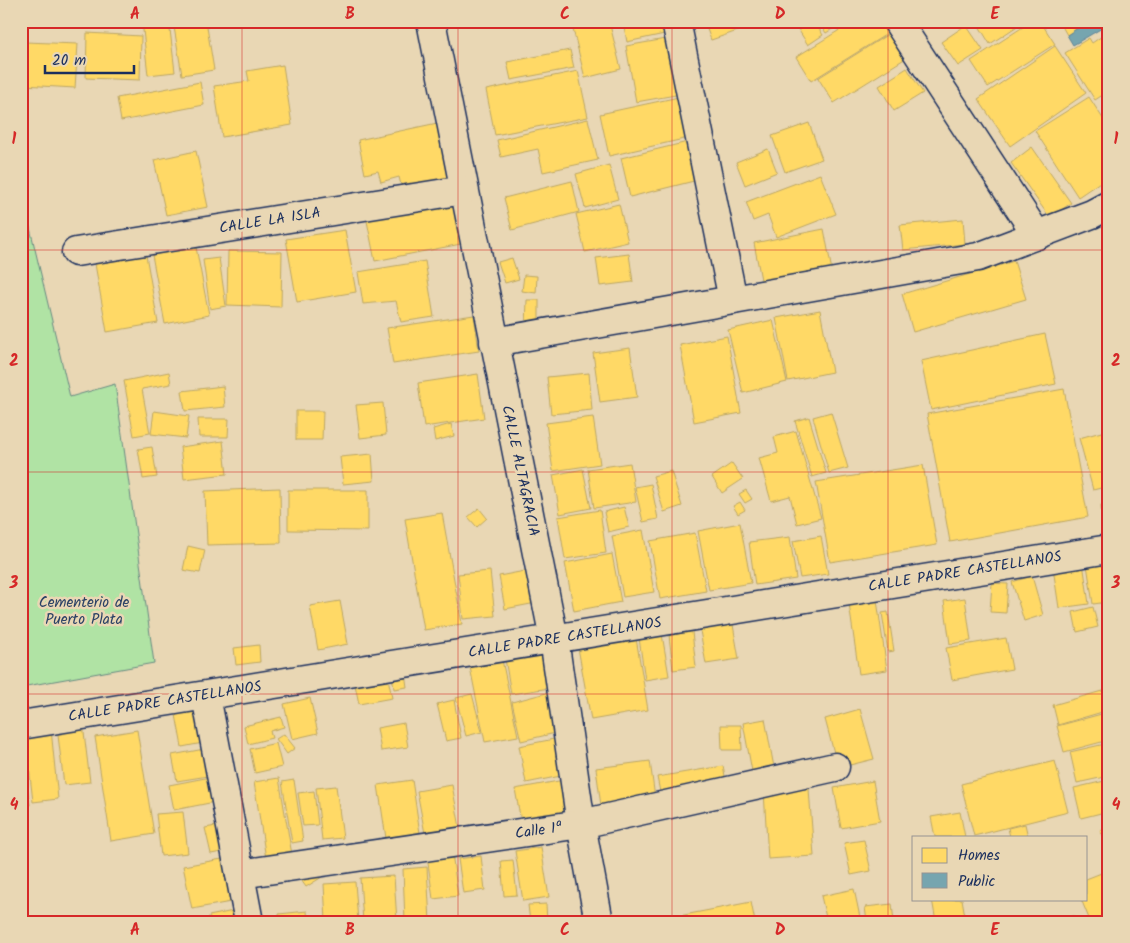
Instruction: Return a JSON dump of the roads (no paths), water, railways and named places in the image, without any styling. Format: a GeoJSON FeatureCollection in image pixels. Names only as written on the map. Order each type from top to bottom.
{"type":"FeatureCollection","features":[{"type":"Feature","properties":{"kind":"street","name":"CALLE ALTAGRACIA"},"geometry":{"type":"LineString","coordinates":[[431,21],[554,639],[581,824],[599,922]]}},
{"type":"Feature","properties":{"kind":"street"},"geometry":{"type":"LineString","coordinates":[[676,21],[733,300]]}},
{"type":"Feature","properties":{"kind":"street"},"geometry":{"type":"LineString","coordinates":[[898,21],[1037,235]]}},
{"type":"Feature","properties":{"kind":"street","name":"CALLE LA ISLA"},"geometry":{"type":"LineString","coordinates":[[76,252],[464,190]]}},
{"type":"Feature","properties":{"kind":"street"},"geometry":{"type":"LineString","coordinates":[[494,342],[978,257],[1092,214],[1109,205]]}},
{"type":"Feature","properties":{"kind":"street","name":"CALLE PADRE CASTELLANOS"},"geometry":{"type":"LineString","coordinates":[[21,725],[1109,549]]}},
{"type":"Feature","properties":{"kind":"street"},"geometry":{"type":"LineString","coordinates":[[206,696],[249,922]]}},
{"type":"Feature","properties":{"kind":"street","name":"Calle 1ª"},"geometry":{"type":"LineString","coordinates":[[240,874],[581,824],[835,767]]}},
{"type":"Feature","properties":{"kind":"park label","name":"Cementerio de Puerto Plata"},"geometry":{"type":"Point","coordinates":[84,612]}}]}
